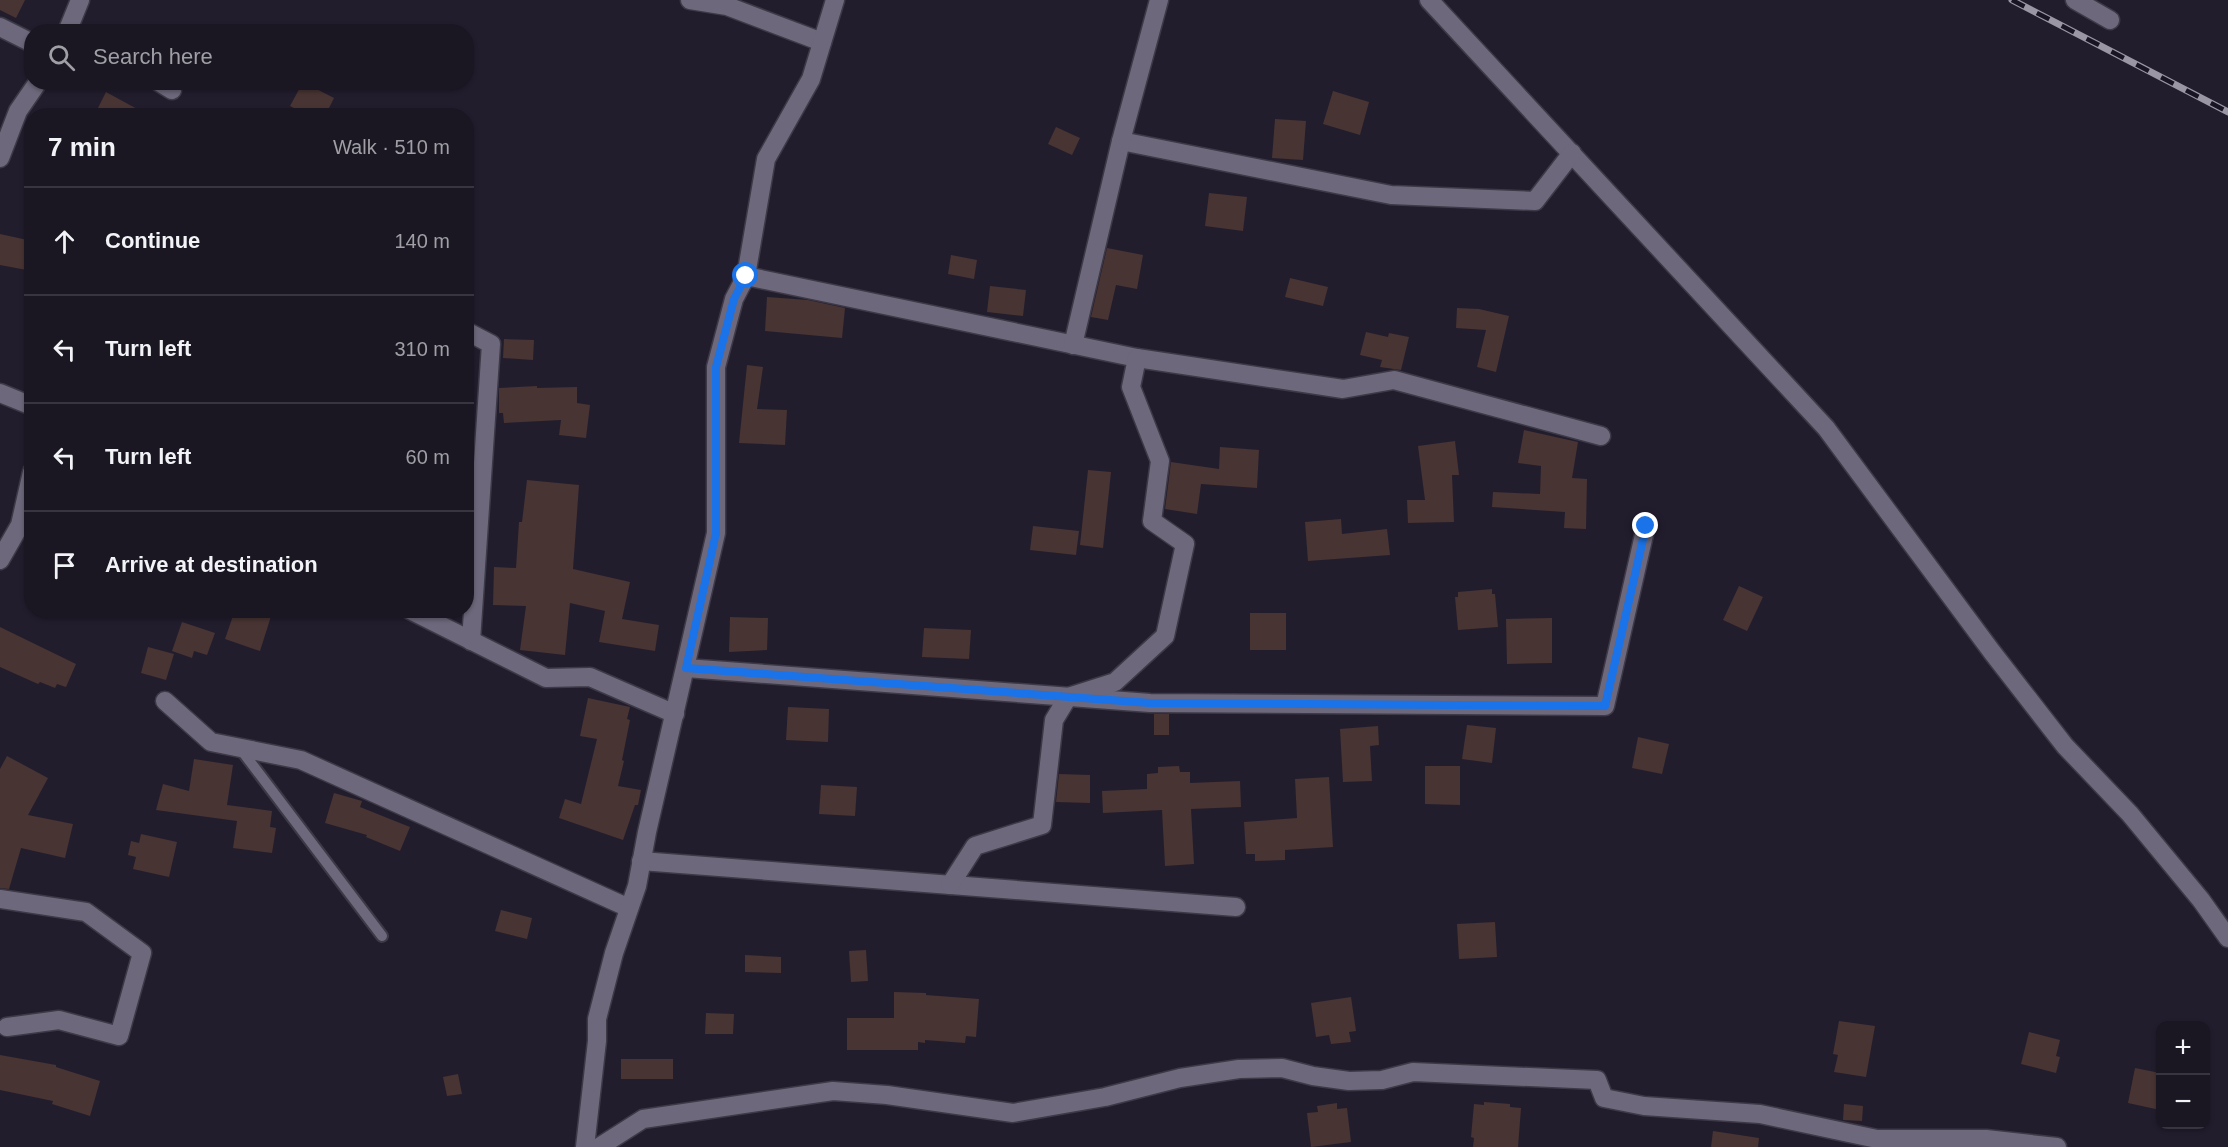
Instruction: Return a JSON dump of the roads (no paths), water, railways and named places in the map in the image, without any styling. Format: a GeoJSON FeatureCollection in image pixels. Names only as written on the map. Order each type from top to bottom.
{"type":"FeatureCollection","features":[{"type":"Feature","properties":{"kind":"street"},"geometry":{"type":"LineString","coordinates":[[70,24],[80,0]]}},
{"type":"Feature","properties":{"kind":"street"},"geometry":{"type":"LineString","coordinates":[[690,0],[727,6],[822,42]]}},
{"type":"Feature","properties":{"kind":"street"},"geometry":{"type":"LineString","coordinates":[[585,1147],[597,1041],[597,1019],[614,953],[637,886],[716,533],[716,367],[734,299],[746,276],[766,159],[811,79],[835,0]]}},
{"type":"Feature","properties":{"kind":"street"},"geometry":{"type":"LineString","coordinates":[[1073,345],[1121,141],[1159,0]]}},
{"type":"Feature","properties":{"kind":"street"},"geometry":{"type":"LineString","coordinates":[[1429,0],[1826,428],[1992,652],[2065,746],[2130,814],[2201,900],[2228,938]]}},
{"type":"Feature","properties":{"kind":"street"},"geometry":{"type":"LineString","coordinates":[[2075,0],[2110,20]]}},
{"type":"Feature","properties":{"kind":"street"},"geometry":{"type":"LineString","coordinates":[[0,27],[24,39]]}},
{"type":"Feature","properties":{"kind":"street"},"geometry":{"type":"LineString","coordinates":[[0,158],[18,111],[32,90]]}},
{"type":"Feature","properties":{"kind":"street"},"geometry":{"type":"LineString","coordinates":[[1121,141],[1391,195],[1535,201],[1572,153]]}},
{"type":"Feature","properties":{"kind":"street"},"geometry":{"type":"LineString","coordinates":[[746,276],[1137,358],[1343,389],[1394,380],[1601,436]]}},
{"type":"Feature","properties":{"kind":"street"},"geometry":{"type":"LineString","coordinates":[[474,335],[491,344],[474,596]]}},
{"type":"Feature","properties":{"kind":"street"},"geometry":{"type":"LineString","coordinates":[[950,885],[975,846],[1042,825],[1054,720],[1068,697],[1114,682],[1165,636],[1185,544],[1152,521],[1160,461],[1131,387],[1137,358]]}},
{"type":"Feature","properties":{"kind":"street"},"geometry":{"type":"LineString","coordinates":[[0,393],[24,403]]}},
{"type":"Feature","properties":{"kind":"street"},"geometry":{"type":"LineString","coordinates":[[0,560],[20,525],[24,507]]}},
{"type":"Feature","properties":{"kind":"street"},"geometry":{"type":"LineString","coordinates":[[686,668],[1150,703],[1605,706],[1646,526]]}},
{"type":"Feature","properties":{"kind":"street"},"geometry":{"type":"LineString","coordinates":[[426,618],[546,678],[590,677],[675,714]]}},
{"type":"Feature","properties":{"kind":"street"},"geometry":{"type":"LineString","coordinates":[[471,641],[473,618]]}},
{"type":"Feature","properties":{"kind":"street"},"geometry":{"type":"LineString","coordinates":[[165,701],[212,742],[301,760],[629,908]]}},
{"type":"Feature","properties":{"kind":"street"},"geometry":{"type":"LineString","coordinates":[[641,861],[1236,907]]}},
{"type":"Feature","properties":{"kind":"street"},"geometry":{"type":"LineString","coordinates":[[0,899],[86,912],[142,952],[119,1036],[59,1020],[8,1027]]}},
{"type":"Feature","properties":{"kind":"street"},"geometry":{"type":"LineString","coordinates":[[598,1147],[643,1119],[833,1091],[887,1095],[1013,1113],[1106,1097],[1180,1078],[1239,1069],[1282,1068],[1313,1076],[1349,1081],[1382,1080],[1413,1072],[1597,1080],[1604,1098],[1644,1106],[1760,1114],[1877,1139],[1986,1138],[2057,1147]]}},
{"type":"Feature","properties":{"kind":"lane"},"geometry":{"type":"LineString","coordinates":[[239,747],[382,936]]}},
{"type":"Feature","properties":{"kind":"railway"},"geometry":{"type":"LineString","coordinates":[[2012,0],[2228,112]]}}]}
